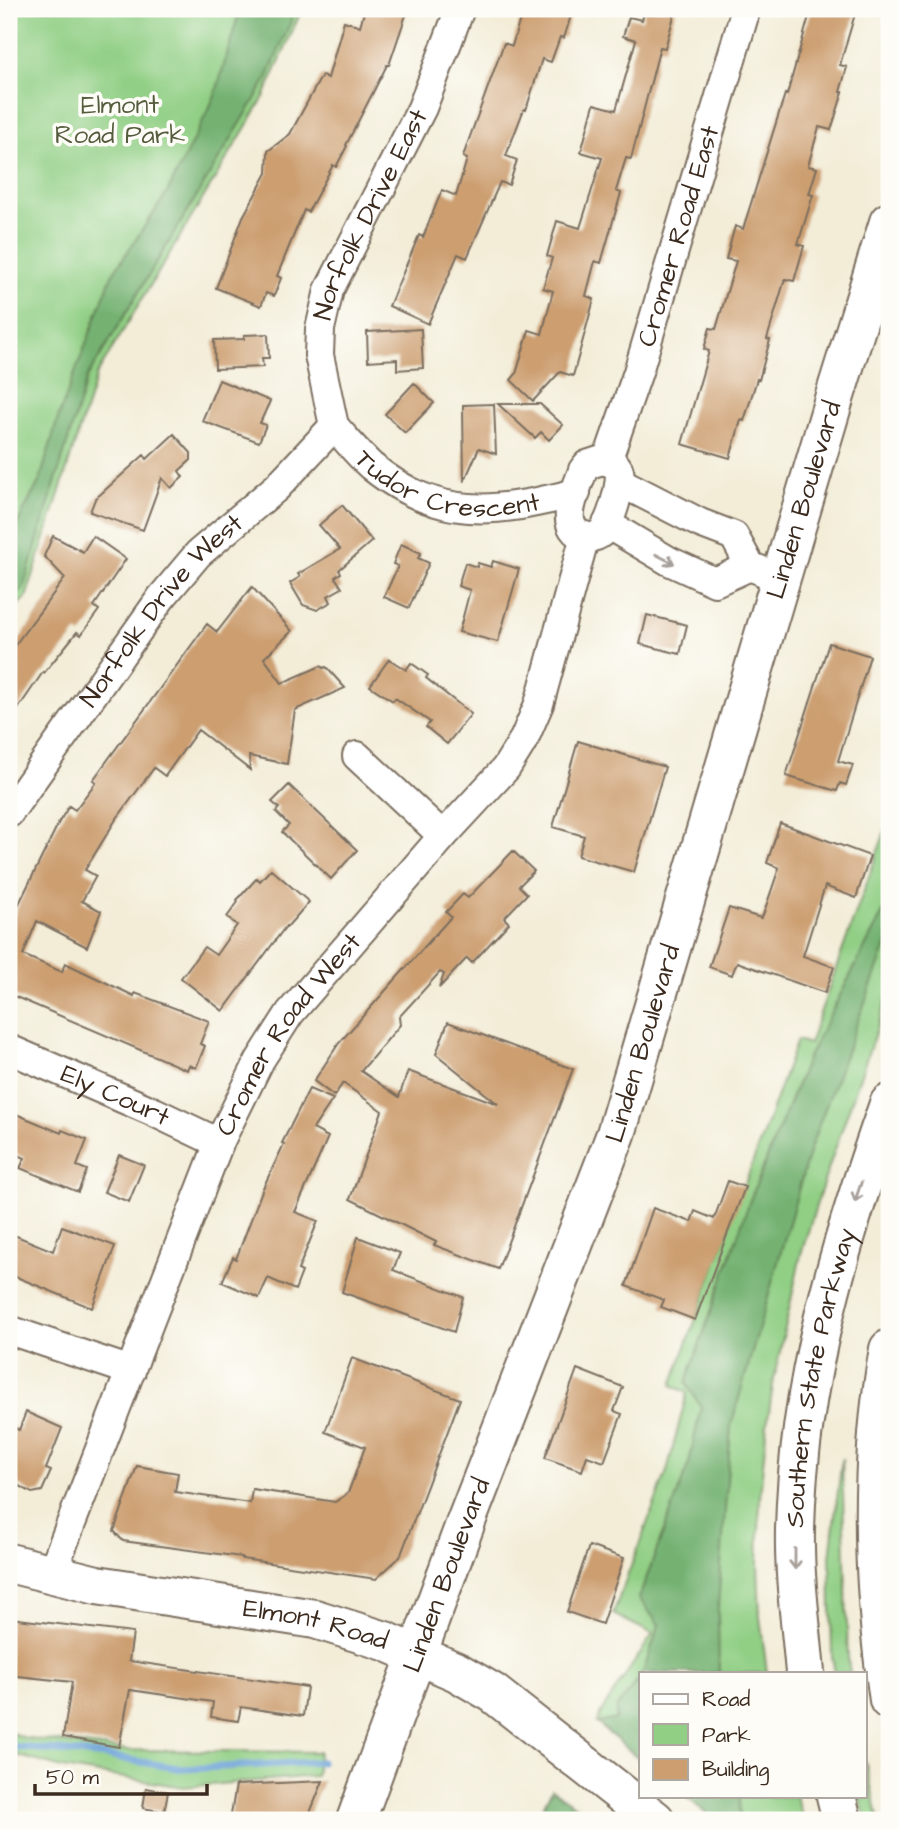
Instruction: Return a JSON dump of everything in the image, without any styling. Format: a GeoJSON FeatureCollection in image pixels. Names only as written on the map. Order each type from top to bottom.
{"type":"FeatureCollection","features":[{"type":"Feature","properties":{"kind":"main road","name":"Linden Boulevard"},"geometry":{"type":"LineString","coordinates":[[356,1820],[416,1654],[616,1134],[765,572],[884,236],[889,199]]}},
{"type":"Feature","properties":{"kind":"main road","name":"Southern State Parkway"},"geometry":{"type":"LineString","coordinates":[[805,1669],[797,1607],[795,1541],[806,1407],[821,1326],[842,1245],[889,1104]]}},
{"type":"Feature","properties":{"kind":"main road"},"geometry":{"type":"LineString","coordinates":[[889,1349],[878,1430],[874,1512],[877,1593],[889,1700]]}},
{"type":"Feature","properties":{"kind":"main road","name":"Elmont Road"},"geometry":{"type":"LineString","coordinates":[[9,1563],[97,1585],[315,1619],[372,1636],[457,1672],[493,1693],[655,1820]]}},
{"type":"Feature","properties":{"kind":"main road"},"geometry":{"type":"LineString","coordinates":[[813,1798],[818,1820]]}},
{"type":"Feature","properties":{"kind":"main road"},"geometry":{"type":"LineString","coordinates":[[836,1798],[842,1820]]}},
{"type":"Feature","properties":{"kind":"street","name":"Norfolk Drive East"},"geometry":{"type":"LineString","coordinates":[[334,426],[320,355],[320,329],[329,290],[422,108],[460,9]]}},
{"type":"Feature","properties":{"kind":"street","name":"Cromer Road East"},"geometry":{"type":"LineString","coordinates":[[596,530],[614,472],[638,372],[746,9]]}},
{"type":"Feature","properties":{"kind":"street","name":"Tudor Crescent"},"geometry":{"type":"LineString","coordinates":[[334,426],[369,464],[400,487],[444,506],[479,510],[576,493]]}},
{"type":"Feature","properties":{"kind":"street","name":"Norfolk Drive West"},"geometry":{"type":"LineString","coordinates":[[9,813],[161,598],[198,554],[277,487],[334,426]]}},
{"type":"Feature","properties":{"kind":"street"},"geometry":{"type":"LineString","coordinates":[[602,460],[614,472],[700,523],[734,536],[765,572],[715,582],[596,530],[572,528],[569,520],[583,470],[587,465],[602,460]]}},
{"type":"Feature","properties":{"kind":"street","name":"Cromer Road West"},"geometry":{"type":"LineString","coordinates":[[51,1575],[219,1143],[260,1060],[290,1013],[443,836],[506,768],[524,739],[539,704],[596,530]]}},
{"type":"Feature","properties":{"kind":"street"},"geometry":{"type":"LineString","coordinates":[[357,756],[443,836]]}},
{"type":"Feature","properties":{"kind":"street","name":"Ely Court"},"geometry":{"type":"LineString","coordinates":[[9,1049],[219,1143]]}},
{"type":"Feature","properties":{"kind":"street"},"geometry":{"type":"LineString","coordinates":[[9,1330],[131,1371]]}},
{"type":"Feature","properties":{"kind":"green space","name":"Elmont Road Park"},"geometry":{"type":"Polygon","coordinates":[[[9,9],[302,9],[264,97],[97,374],[26,598],[9,612],[9,9]]]}},
{"type":"Feature","properties":{"kind":"green space"},"geometry":{"type":"Polygon","coordinates":[[[240,9],[296,9],[266,81],[87,378],[23,589],[9,601],[9,539],[40,480],[58,418],[112,275],[167,193],[215,96],[240,9]]]}},
{"type":"Feature","properties":{"kind":"green space"},"geometry":{"type":"Polygon","coordinates":[[[888,823],[889,993],[801,1254],[774,1379],[766,1432],[758,1564],[760,1617],[767,1672],[639,1672],[639,1758],[597,1723],[601,1712],[653,1634],[613,1614],[667,1471],[687,1393],[672,1385],[797,1040],[809,1044],[888,823]]]}},
{"type":"Feature","properties":{"kind":"green space"},"geometry":{"type":"Polygon","coordinates":[[[889,901],[889,938],[811,1146],[731,1426],[718,1608],[719,1672],[643,1672],[659,1625],[639,1598],[689,1463],[701,1407],[686,1383],[750,1200],[808,1057],[889,901]]]}},
{"type":"Feature","properties":{"kind":"green space"},"geometry":{"type":"Polygon","coordinates":[[[842,1458],[850,1672],[835,1672],[832,1657],[830,1557],[842,1458]]]}},
{"type":"Feature","properties":{"kind":"green space"},"geometry":{"type":"Polygon","coordinates":[[[639,1680],[639,1758],[597,1723],[616,1719],[617,1707],[639,1680]]]}},
{"type":"Feature","properties":{"kind":"green space"},"geometry":{"type":"Polygon","coordinates":[[[9,1732],[25,1738],[125,1750],[319,1752],[316,1776],[183,1787],[62,1768],[9,1753],[9,1732]]]}},
{"type":"Feature","properties":{"kind":"green space"},"geometry":{"type":"Polygon","coordinates":[[[866,1765],[879,1820],[866,1820],[860,1798],[866,1798],[866,1765]]]}},
{"type":"Feature","properties":{"kind":"green space"},"geometry":{"type":"Polygon","coordinates":[[[552,1789],[595,1820],[536,1820],[552,1789]]]}},
{"type":"Feature","properties":{"kind":"green space"},"geometry":{"type":"Polygon","coordinates":[[[688,1798],[797,1798],[804,1820],[715,1820],[688,1798]]]}},
{"type":"Feature","properties":{"kind":"green space"},"geometry":{"type":"Polygon","coordinates":[[[688,1798],[739,1798],[740,1820],[715,1820],[688,1798]]]}},
{"type":"Feature","properties":{"kind":"building"},"geometry":{"type":"Polygon","coordinates":[[[365,9],[408,9],[389,65],[336,167],[333,165],[308,212],[304,210],[277,276],[281,278],[274,296],[266,293],[261,306],[216,288],[243,217],[267,173],[268,151],[290,134],[322,75],[328,78],[344,21],[360,26],[365,9]]]}},
{"type":"Feature","properties":{"kind":"building"},"geometry":{"type":"Polygon","coordinates":[[[523,9],[573,9],[564,38],[560,37],[551,62],[542,59],[526,110],[524,109],[506,156],[517,160],[509,185],[500,182],[467,258],[458,254],[428,324],[389,306],[419,235],[423,237],[442,190],[456,196],[467,159],[463,157],[468,142],[504,43],[512,46],[523,9]]]}},
{"type":"Feature","properties":{"kind":"building"},"geometry":{"type":"Polygon","coordinates":[[[645,9],[676,9],[665,48],[660,47],[631,159],[626,158],[616,191],[621,193],[601,263],[595,261],[586,296],[594,299],[573,376],[560,372],[533,401],[511,380],[516,374],[529,330],[542,334],[553,291],[543,288],[552,258],[547,256],[557,221],[580,228],[602,158],[581,152],[594,104],[616,110],[636,40],[623,36],[629,17],[642,20],[645,9]]]}},
{"type":"Feature","properties":{"kind":"building"},"geometry":{"type":"Polygon","coordinates":[[[811,9],[854,9],[855,14],[840,65],[847,67],[840,92],[843,92],[831,130],[819,127],[808,166],[817,168],[809,194],[813,195],[798,244],[804,246],[794,281],[785,279],[767,339],[770,340],[759,380],[757,379],[744,421],[741,420],[730,458],[682,444],[709,351],[704,349],[710,328],[716,329],[736,261],[726,259],[735,226],[743,229],[785,94],[787,95],[811,9]]]}},
{"type":"Feature","properties":{"kind":"building"},"geometry":{"type":"Polygon","coordinates":[[[421,329],[423,368],[397,370],[397,359],[368,361],[367,332],[421,329]]]}},
{"type":"Feature","properties":{"kind":"building"},"geometry":{"type":"Polygon","coordinates":[[[268,334],[269,358],[262,358],[263,367],[215,369],[214,340],[244,339],[244,335],[268,334]]]}},
{"type":"Feature","properties":{"kind":"building"},"geometry":{"type":"Polygon","coordinates":[[[219,380],[270,401],[260,423],[266,425],[259,442],[202,421],[219,380]]]}},
{"type":"Feature","properties":{"kind":"building"},"geometry":{"type":"Polygon","coordinates":[[[414,383],[434,403],[405,433],[385,414],[414,383]]]}},
{"type":"Feature","properties":{"kind":"building"},"geometry":{"type":"Polygon","coordinates":[[[494,404],[496,454],[479,448],[464,482],[463,405],[494,404]]]}},
{"type":"Feature","properties":{"kind":"building"},"geometry":{"type":"Polygon","coordinates":[[[498,404],[540,404],[563,425],[549,440],[541,432],[535,438],[498,404]]]}},
{"type":"Feature","properties":{"kind":"building"},"geometry":{"type":"Polygon","coordinates":[[[174,434],[191,453],[191,460],[179,471],[183,477],[171,488],[162,478],[143,530],[90,512],[95,499],[144,455],[147,459],[174,434]]]}},
{"type":"Feature","properties":{"kind":"building"},"geometry":{"type":"Polygon","coordinates":[[[342,505],[372,541],[339,570],[341,573],[335,577],[342,588],[328,596],[331,602],[317,610],[303,605],[290,583],[300,577],[298,574],[340,549],[319,525],[342,505]]]}},
{"type":"Feature","properties":{"kind":"building"},"geometry":{"type":"Polygon","coordinates":[[[53,536],[83,552],[93,536],[126,559],[94,606],[99,610],[81,635],[77,632],[43,672],[9,722],[9,653],[65,578],[44,556],[53,536]]]}},
{"type":"Feature","properties":{"kind":"building"},"geometry":{"type":"Polygon","coordinates":[[[401,544],[421,553],[418,558],[429,563],[409,608],[384,597],[398,566],[393,564],[401,544]]]}},
{"type":"Feature","properties":{"kind":"building"},"geometry":{"type":"Polygon","coordinates":[[[493,561],[519,569],[498,642],[459,632],[470,590],[458,586],[465,563],[477,567],[478,563],[491,567],[493,561]]]}},
{"type":"Feature","properties":{"kind":"building"},"geometry":{"type":"Polygon","coordinates":[[[252,587],[292,631],[264,658],[282,683],[321,666],[326,667],[345,688],[295,710],[287,764],[249,756],[250,770],[198,730],[165,776],[154,768],[115,821],[85,870],[96,876],[82,901],[101,911],[87,947],[37,921],[23,955],[62,972],[65,963],[134,996],[135,993],[209,1021],[200,1044],[205,1046],[196,1068],[189,1065],[187,1070],[9,994],[9,924],[69,806],[75,810],[96,782],[93,780],[207,624],[217,632],[252,587]]]}},
{"type":"Feature","properties":{"kind":"building"},"geometry":{"type":"Polygon","coordinates":[[[647,615],[687,625],[680,654],[640,644],[647,615]]]}},
{"type":"Feature","properties":{"kind":"building"},"geometry":{"type":"Polygon","coordinates":[[[829,643],[870,656],[838,761],[853,765],[846,785],[840,783],[837,791],[786,776],[829,643]]]}},
{"type":"Feature","properties":{"kind":"building"},"geometry":{"type":"Polygon","coordinates":[[[389,659],[406,670],[411,663],[471,714],[447,744],[426,727],[430,722],[395,698],[393,701],[370,686],[389,659]]]}},
{"type":"Feature","properties":{"kind":"building"},"geometry":{"type":"Polygon","coordinates":[[[578,741],[665,767],[634,872],[578,856],[584,836],[553,827],[578,741]]]}},
{"type":"Feature","properties":{"kind":"building"},"geometry":{"type":"Polygon","coordinates":[[[289,785],[357,850],[331,879],[282,832],[289,825],[276,812],[279,808],[272,802],[289,785]]]}},
{"type":"Feature","properties":{"kind":"building"},"geometry":{"type":"Polygon","coordinates":[[[780,823],[870,856],[856,898],[825,886],[803,956],[834,967],[825,993],[737,962],[732,975],[709,967],[729,908],[761,918],[763,915],[779,868],[767,863],[780,823]]]}},
{"type":"Feature","properties":{"kind":"building"},"geometry":{"type":"Polygon","coordinates":[[[513,851],[534,871],[519,886],[527,894],[504,918],[509,923],[472,963],[467,958],[439,988],[444,974],[440,972],[399,1017],[400,1025],[361,1071],[399,1097],[408,1071],[498,1104],[436,1054],[448,1022],[573,1069],[498,1269],[434,1245],[436,1242],[350,1199],[382,1111],[343,1083],[334,1096],[314,1081],[339,1043],[451,917],[446,912],[463,894],[468,898],[513,851]]]}},
{"type":"Feature","properties":{"kind":"building"},"geometry":{"type":"Polygon","coordinates":[[[271,869],[309,902],[286,926],[223,1011],[181,978],[204,947],[216,955],[237,925],[227,917],[237,900],[257,878],[260,881],[271,869]]]}},
{"type":"Feature","properties":{"kind":"building"},"geometry":{"type":"Polygon","coordinates":[[[309,1089],[333,1099],[313,1129],[328,1137],[295,1212],[318,1221],[298,1270],[302,1272],[295,1290],[268,1278],[259,1298],[222,1282],[233,1257],[236,1259],[263,1188],[284,1144],[282,1143],[309,1089]]]}},
{"type":"Feature","properties":{"kind":"building"},"geometry":{"type":"Polygon","coordinates":[[[9,1111],[61,1133],[62,1130],[87,1140],[77,1166],[87,1170],[78,1192],[20,1168],[25,1158],[9,1151],[9,1111]]]}},
{"type":"Feature","properties":{"kind":"building"},"geometry":{"type":"Polygon","coordinates":[[[119,1155],[144,1165],[129,1202],[104,1192],[119,1155]]]}},
{"type":"Feature","properties":{"kind":"building"},"geometry":{"type":"Polygon","coordinates":[[[728,1181],[745,1187],[695,1320],[661,1307],[664,1300],[626,1286],[653,1208],[691,1222],[695,1211],[714,1219],[728,1181]]]}},
{"type":"Feature","properties":{"kind":"building"},"geometry":{"type":"Polygon","coordinates":[[[62,1226],[115,1246],[92,1308],[9,1274],[9,1233],[53,1251],[62,1226]]]}},
{"type":"Feature","properties":{"kind":"building"},"geometry":{"type":"Polygon","coordinates":[[[358,1237],[400,1253],[393,1270],[463,1297],[454,1332],[342,1292],[358,1237]]]}},
{"type":"Feature","properties":{"kind":"building"},"geometry":{"type":"Polygon","coordinates":[[[352,1358],[460,1399],[400,1557],[376,1579],[123,1541],[114,1531],[137,1466],[178,1473],[175,1492],[250,1503],[252,1489],[335,1502],[348,1493],[365,1447],[325,1432],[352,1358]]]}},
{"type":"Feature","properties":{"kind":"building"},"geometry":{"type":"Polygon","coordinates":[[[577,1369],[623,1387],[614,1411],[622,1414],[604,1462],[587,1456],[582,1471],[545,1458],[577,1369]]]}},
{"type":"Feature","properties":{"kind":"building"},"geometry":{"type":"Polygon","coordinates":[[[26,1412],[62,1428],[46,1469],[51,1471],[42,1491],[32,1493],[9,1480],[9,1425],[19,1430],[26,1412]]]}},
{"type":"Feature","properties":{"kind":"building"},"geometry":{"type":"Polygon","coordinates":[[[589,1546],[624,1558],[602,1624],[567,1612],[589,1546]]]}},
{"type":"Feature","properties":{"kind":"building"},"geometry":{"type":"Polygon","coordinates":[[[9,1618],[133,1633],[129,1661],[307,1687],[303,1716],[241,1707],[238,1721],[211,1717],[213,1702],[130,1690],[119,1747],[63,1737],[72,1682],[9,1675],[9,1618]]]}},
{"type":"Feature","properties":{"kind":"building"},"geometry":{"type":"Polygon","coordinates":[[[323,1781],[307,1820],[230,1820],[236,1785],[323,1781]]]}},
{"type":"Feature","properties":{"kind":"building"},"geometry":{"type":"Polygon","coordinates":[[[146,1788],[168,1792],[164,1812],[143,1808],[146,1788]]]}},
{"type":"Feature","properties":{"kind":"waterway"},"geometry":{"type":"LineString","coordinates":[[9,1746],[106,1756],[183,1769],[321,1762]]}}]}
